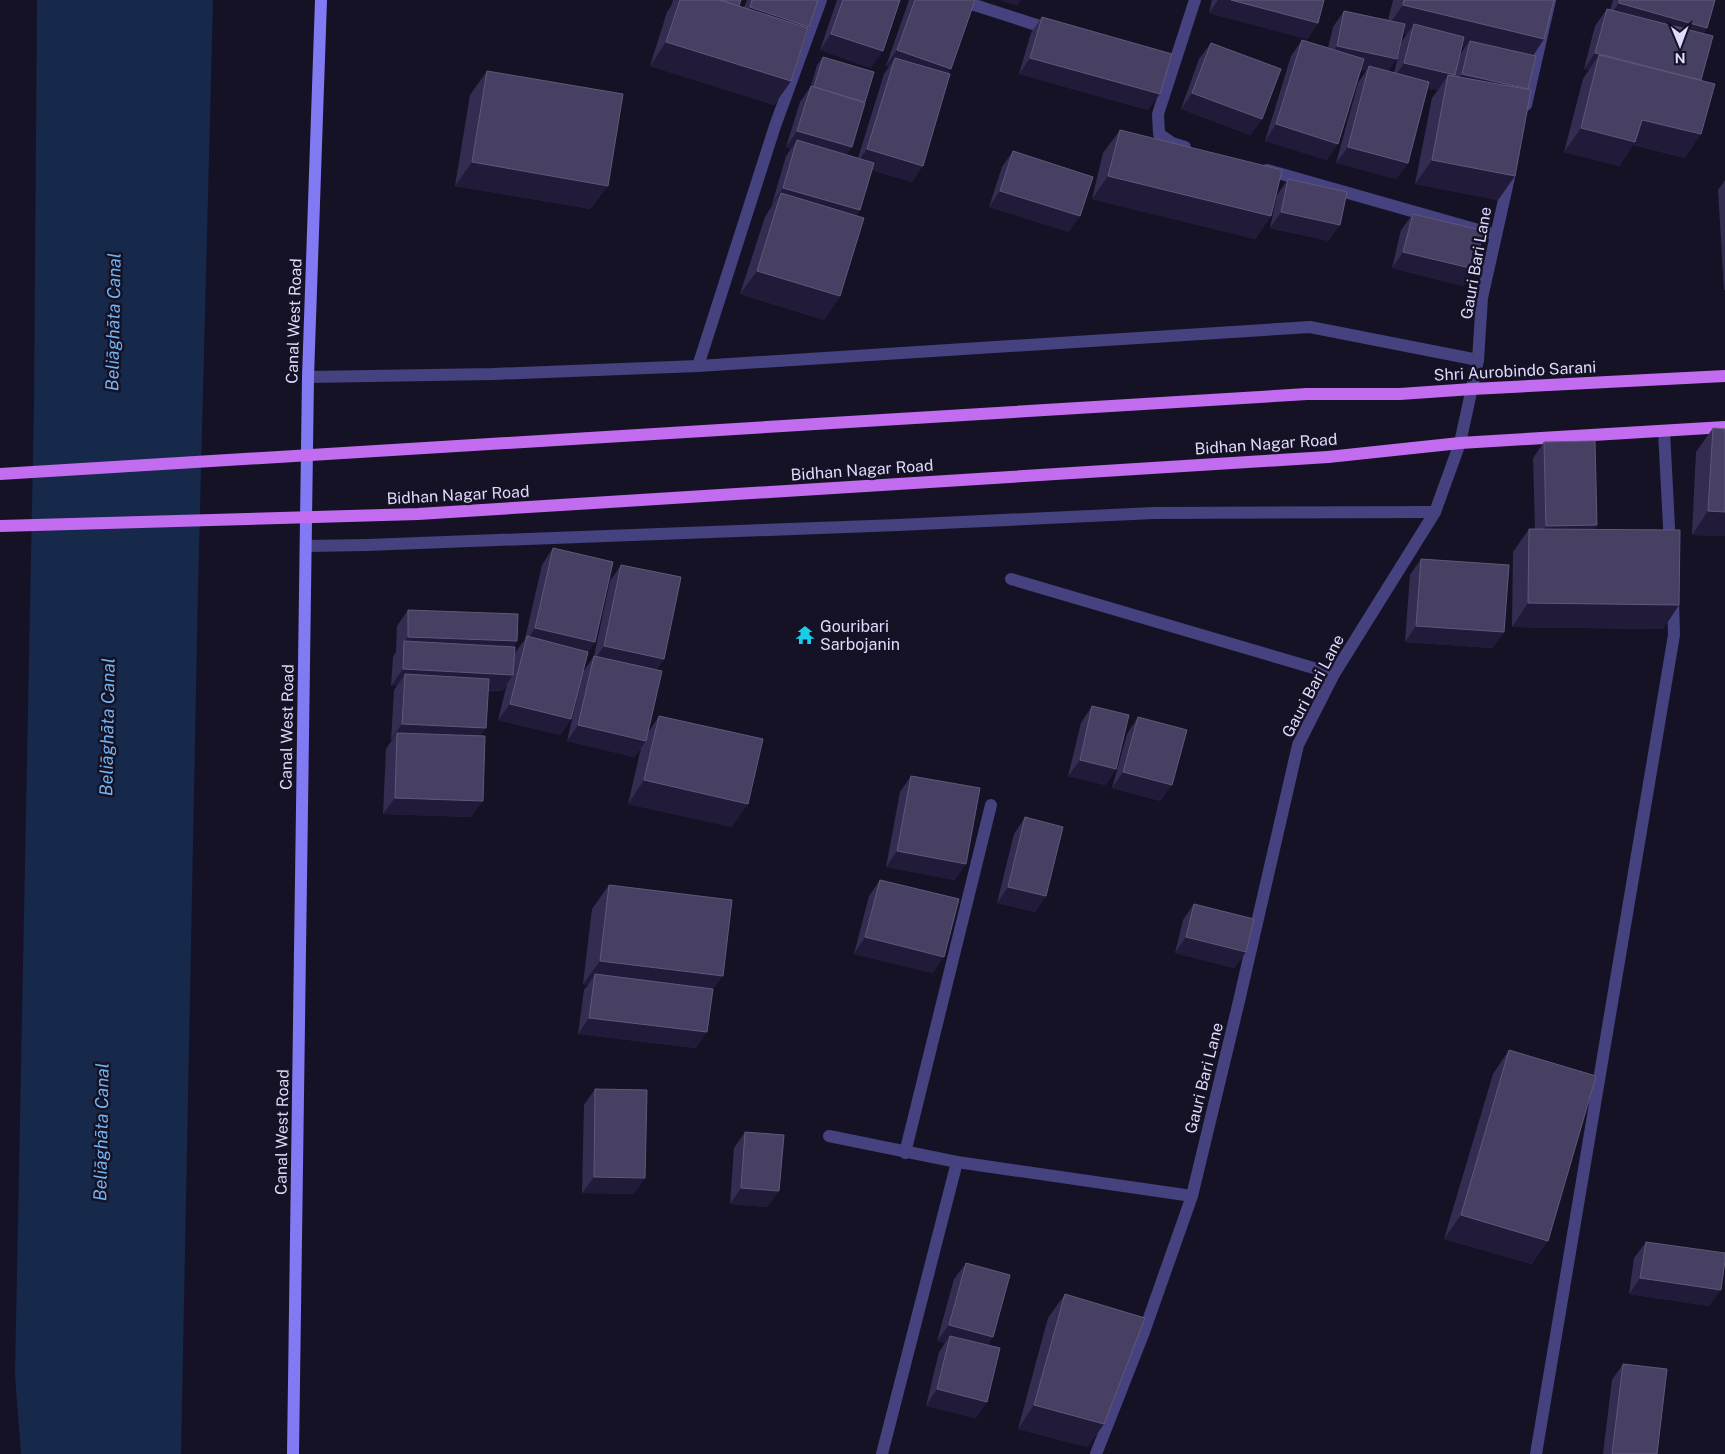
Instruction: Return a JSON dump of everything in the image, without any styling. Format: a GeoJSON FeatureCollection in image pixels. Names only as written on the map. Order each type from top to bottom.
{"type":"FeatureCollection","features":[{"type":"Feature","properties":{"kind":"main road","name":"Canal West Road"},"geometry":{"type":"LineString","coordinates":[[293,1454],[308,377],[321,0]]}},
{"type":"Feature","properties":{"kind":"main road","name":"Shri Aurobindo Sarani"},"geometry":{"type":"LineString","coordinates":[[0,474],[1307,394],[1400,394],[1725,376]]}},
{"type":"Feature","properties":{"kind":"main road","name":"Bidhan Nagar Road"},"geometry":{"type":"LineString","coordinates":[[0,526],[418,514],[1328,457],[1460,442],[1725,427]]}},
{"type":"Feature","properties":{"kind":"street"},"geometry":{"type":"LineString","coordinates":[[698,366],[775,126],[821,0]]}},
{"type":"Feature","properties":{"kind":"street"},"geometry":{"type":"LineString","coordinates":[[959,0],[1063,34]]}},
{"type":"Feature","properties":{"kind":"street"},"geometry":{"type":"LineString","coordinates":[[1195,0],[1168,71],[1158,114],[1159,134],[1172,143],[1201,152]]}},
{"type":"Feature","properties":{"kind":"street"},"geometry":{"type":"LineString","coordinates":[[1524,113],[1550,0]]}},
{"type":"Feature","properties":{"kind":"street","name":"Gauri Bari Lane"},"geometry":{"type":"LineString","coordinates":[[1096,1454],[1144,1332],[1192,1196],[1298,745],[1334,674],[1436,512],[1460,442],[1478,360],[1482,298],[1513,160]]}},
{"type":"Feature","properties":{"kind":"street"},"geometry":{"type":"LineString","coordinates":[[1258,168],[1496,235]]}},
{"type":"Feature","properties":{"kind":"street"},"geometry":{"type":"LineString","coordinates":[[308,377],[493,374],[698,366],[1310,327],[1478,360]]}},
{"type":"Feature","properties":{"kind":"street"},"geometry":{"type":"LineString","coordinates":[[1664,431],[1670,557]]}},
{"type":"Feature","properties":{"kind":"street"},"geometry":{"type":"LineString","coordinates":[[306,546],[898,525],[1154,513],[1436,512]]}},
{"type":"Feature","properties":{"kind":"street"},"geometry":{"type":"LineString","coordinates":[[1012,579],[1334,674]]}},
{"type":"Feature","properties":{"kind":"street"},"geometry":{"type":"LineString","coordinates":[[1536,1454],[1674,635],[1672,586]]}},
{"type":"Feature","properties":{"kind":"street"},"geometry":{"type":"LineString","coordinates":[[905,1153],[991,805]]}},
{"type":"Feature","properties":{"kind":"street"},"geometry":{"type":"LineString","coordinates":[[829,1136],[905,1153],[957,1162],[1192,1196]]}},
{"type":"Feature","properties":{"kind":"street"},"geometry":{"type":"LineString","coordinates":[[882,1454],[957,1162]]}},
{"type":"Feature","properties":{"kind":"water","name":"Beliāghāta Canal"},"geometry":{"type":"Polygon","coordinates":[[[37,0],[213,0],[198,588],[181,1454],[21,1454],[15,1375],[34,403],[37,0]]]}},
{"type":"Feature","properties":{"kind":"building"},"geometry":{"type":"Polygon","coordinates":[[[680,0],[720,0],[808,28],[791,81],[666,42],[680,0]]]}},
{"type":"Feature","properties":{"kind":"building"},"geometry":{"type":"Polygon","coordinates":[[[720,0],[741,0],[739,6],[720,0]]]}},
{"type":"Feature","properties":{"kind":"building"},"geometry":{"type":"Polygon","coordinates":[[[752,0],[818,0],[809,27],[750,7],[752,0]]]}},
{"type":"Feature","properties":{"kind":"building"},"geometry":{"type":"Polygon","coordinates":[[[843,0],[900,0],[883,51],[831,34],[843,0]]]}},
{"type":"Feature","properties":{"kind":"building"},"geometry":{"type":"Polygon","coordinates":[[[915,0],[975,0],[951,69],[897,50],[915,0]]]}},
{"type":"Feature","properties":{"kind":"building"},"geometry":{"type":"Polygon","coordinates":[[[1231,0],[1324,0],[1318,23],[1231,0]]]}},
{"type":"Feature","properties":{"kind":"building"},"geometry":{"type":"Polygon","coordinates":[[[1404,0],[1554,0],[1544,39],[1403,5],[1404,0]]]}},
{"type":"Feature","properties":{"kind":"building"},"geometry":{"type":"Polygon","coordinates":[[[1619,0],[1715,0],[1707,28],[1619,3],[1619,0]]]}},
{"type":"Feature","properties":{"kind":"building"},"geometry":{"type":"Polygon","coordinates":[[[1607,9],[1713,36],[1701,80],[1595,53],[1607,9]]]}},
{"type":"Feature","properties":{"kind":"building"},"geometry":{"type":"Polygon","coordinates":[[[1344,11],[1405,24],[1397,59],[1337,46],[1344,11]]]}},
{"type":"Feature","properties":{"kind":"building"},"geometry":{"type":"Polygon","coordinates":[[[1042,17],[1172,54],[1160,94],[1030,58],[1042,17]]]}},
{"type":"Feature","properties":{"kind":"building"},"geometry":{"type":"Polygon","coordinates":[[[1414,24],[1464,37],[1455,75],[1404,63],[1414,24]]]}},
{"type":"Feature","properties":{"kind":"building"},"geometry":{"type":"Polygon","coordinates":[[[1302,40],[1364,59],[1338,144],[1276,124],[1302,40]]]}},
{"type":"Feature","properties":{"kind":"building"},"geometry":{"type":"Polygon","coordinates":[[[1470,41],[1536,56],[1528,89],[1462,74],[1470,41]]]}},
{"type":"Feature","properties":{"kind":"building"},"geometry":{"type":"Polygon","coordinates":[[[1211,43],[1281,69],[1262,119],[1192,93],[1211,43]]]}},
{"type":"Feature","properties":{"kind":"building"},"geometry":{"type":"Polygon","coordinates":[[[1599,55],[1715,84],[1701,134],[1642,120],[1635,142],[1581,128],[1599,55]]]}},
{"type":"Feature","properties":{"kind":"building"},"geometry":{"type":"Polygon","coordinates":[[[823,57],[874,72],[865,102],[814,87],[823,57]]]}},
{"type":"Feature","properties":{"kind":"building"},"geometry":{"type":"Polygon","coordinates":[[[895,58],[950,74],[923,166],[867,149],[895,58]]]}},
{"type":"Feature","properties":{"kind":"building"},"geometry":{"type":"Polygon","coordinates":[[[1369,66],[1429,82],[1408,163],[1348,147],[1369,66]]]}},
{"type":"Feature","properties":{"kind":"building"},"geometry":{"type":"Polygon","coordinates":[[[487,71],[623,94],[608,186],[472,162],[487,71]]]}},
{"type":"Feature","properties":{"kind":"building"},"geometry":{"type":"Polygon","coordinates":[[[1448,75],[1531,90],[1515,176],[1432,160],[1448,75]]]}},
{"type":"Feature","properties":{"kind":"building"},"geometry":{"type":"Polygon","coordinates":[[[811,86],[865,103],[852,147],[797,131],[811,86]]]}},
{"type":"Feature","properties":{"kind":"building"},"geometry":{"type":"Polygon","coordinates":[[[1120,130],[1282,170],[1271,216],[1108,176],[1120,130]]]}},
{"type":"Feature","properties":{"kind":"building"},"geometry":{"type":"Polygon","coordinates":[[[797,140],[874,163],[860,210],[783,188],[797,140]]]}},
{"type":"Feature","properties":{"kind":"building"},"geometry":{"type":"Polygon","coordinates":[[[1013,151],[1093,177],[1080,216],[1000,191],[1013,151]]]}},
{"type":"Feature","properties":{"kind":"building"},"geometry":{"type":"Polygon","coordinates":[[[1288,179],[1347,192],[1340,225],[1281,212],[1288,179]]]}},
{"type":"Feature","properties":{"kind":"building"},"geometry":{"type":"Polygon","coordinates":[[[781,193],[864,218],[840,296],[757,271],[781,193]]]}},
{"type":"Feature","properties":{"kind":"building"},"geometry":{"type":"Polygon","coordinates":[[[1413,214],[1484,231],[1474,269],[1403,252],[1413,214]]]}},
{"type":"Feature","properties":{"kind":"building"},"geometry":{"type":"Polygon","coordinates":[[[1713,428],[1725,429],[1725,512],[1708,511],[1713,428]]]}},
{"type":"Feature","properties":{"kind":"building"},"geometry":{"type":"Polygon","coordinates":[[[1595,441],[1597,525],[1546,526],[1544,442],[1595,441]]]}},
{"type":"Feature","properties":{"kind":"building"},"geometry":{"type":"Polygon","coordinates":[[[1529,529],[1680,530],[1679,605],[1528,603],[1529,529]]]}},
{"type":"Feature","properties":{"kind":"building"},"geometry":{"type":"Polygon","coordinates":[[[553,548],[613,562],[595,642],[535,628],[553,548]]]}},
{"type":"Feature","properties":{"kind":"building"},"geometry":{"type":"Polygon","coordinates":[[[1421,559],[1509,565],[1504,632],[1416,626],[1421,559]]]}},
{"type":"Feature","properties":{"kind":"building"},"geometry":{"type":"Polygon","coordinates":[[[621,565],[681,577],[664,659],[604,646],[621,565]]]}},
{"type":"Feature","properties":{"kind":"building"},"geometry":{"type":"Polygon","coordinates":[[[408,610],[518,614],[517,641],[408,637],[408,610]]]}},
{"type":"Feature","properties":{"kind":"building"},"geometry":{"type":"Polygon","coordinates":[[[527,636],[588,652],[571,719],[510,704],[527,636]]]}},
{"type":"Feature","properties":{"kind":"building"},"geometry":{"type":"Polygon","coordinates":[[[404,641],[515,647],[513,675],[403,669],[404,641]]]}},
{"type":"Feature","properties":{"kind":"building"},"geometry":{"type":"Polygon","coordinates":[[[594,656],[662,671],[646,741],[578,725],[594,656]]]}},
{"type":"Feature","properties":{"kind":"building"},"geometry":{"type":"Polygon","coordinates":[[[405,674],[489,679],[486,728],[402,724],[405,674]]]}},
{"type":"Feature","properties":{"kind":"building"},"geometry":{"type":"Polygon","coordinates":[[[1092,706],[1129,715],[1116,769],[1080,760],[1092,706]]]}},
{"type":"Feature","properties":{"kind":"building"},"geometry":{"type":"Polygon","coordinates":[[[659,716],[763,739],[748,804],[644,780],[659,716]]]}},
{"type":"Feature","properties":{"kind":"building"},"geometry":{"type":"Polygon","coordinates":[[[1138,717],[1187,730],[1172,785],[1123,772],[1138,717]]]}},
{"type":"Feature","properties":{"kind":"building"},"geometry":{"type":"Polygon","coordinates":[[[397,733],[485,736],[483,801],[395,798],[397,733]]]}},
{"type":"Feature","properties":{"kind":"building"},"geometry":{"type":"Polygon","coordinates":[[[911,776],[980,788],[966,864],[897,851],[911,776]]]}},
{"type":"Feature","properties":{"kind":"building"},"geometry":{"type":"Polygon","coordinates":[[[1025,817],[1063,827],[1046,896],[1008,887],[1025,817]]]}},
{"type":"Feature","properties":{"kind":"building"},"geometry":{"type":"Polygon","coordinates":[[[880,880],[959,899],[944,957],[865,937],[880,880]]]}},
{"type":"Feature","properties":{"kind":"building"},"geometry":{"type":"Polygon","coordinates":[[[609,885],[732,900],[723,976],[600,961],[609,885]]]}},
{"type":"Feature","properties":{"kind":"building"},"geometry":{"type":"Polygon","coordinates":[[[1194,904],[1254,919],[1246,952],[1186,937],[1194,904]]]}},
{"type":"Feature","properties":{"kind":"building"},"geometry":{"type":"Polygon","coordinates":[[[595,974],[713,989],[707,1032],[589,1018],[595,974]]]}},
{"type":"Feature","properties":{"kind":"building"},"geometry":{"type":"Polygon","coordinates":[[[1509,1050],[1596,1076],[1548,1241],[1461,1215],[1509,1050]]]}},
{"type":"Feature","properties":{"kind":"building"},"geometry":{"type":"Polygon","coordinates":[[[595,1089],[647,1090],[645,1178],[594,1177],[595,1089]]]}},
{"type":"Feature","properties":{"kind":"building"},"geometry":{"type":"Polygon","coordinates":[[[745,1132],[784,1135],[779,1191],[741,1188],[745,1132]]]}},
{"type":"Feature","properties":{"kind":"building"},"geometry":{"type":"Polygon","coordinates":[[[1646,1242],[1725,1253],[1721,1290],[1640,1278],[1646,1242]]]}},
{"type":"Feature","properties":{"kind":"building"},"geometry":{"type":"Polygon","coordinates":[[[966,1263],[1010,1275],[993,1337],[949,1325],[966,1263]]]}},
{"type":"Feature","properties":{"kind":"building"},"geometry":{"type":"Polygon","coordinates":[[[1065,1294],[1145,1318],[1104,1424],[1034,1405],[1065,1294]]]}},
{"type":"Feature","properties":{"kind":"building"},"geometry":{"type":"Polygon","coordinates":[[[950,1336],[1000,1348],[987,1402],[937,1389],[950,1336]]]}},
{"type":"Feature","properties":{"kind":"building"},"geometry":{"type":"Polygon","coordinates":[[[1623,1364],[1667,1369],[1657,1454],[1612,1454],[1623,1364]]]}},
{"type":"Feature","properties":{"kind":"place","name":"Gouribari Sarbojanin"},"geometry":{"type":"Point","coordinates":[805,635]}}]}
